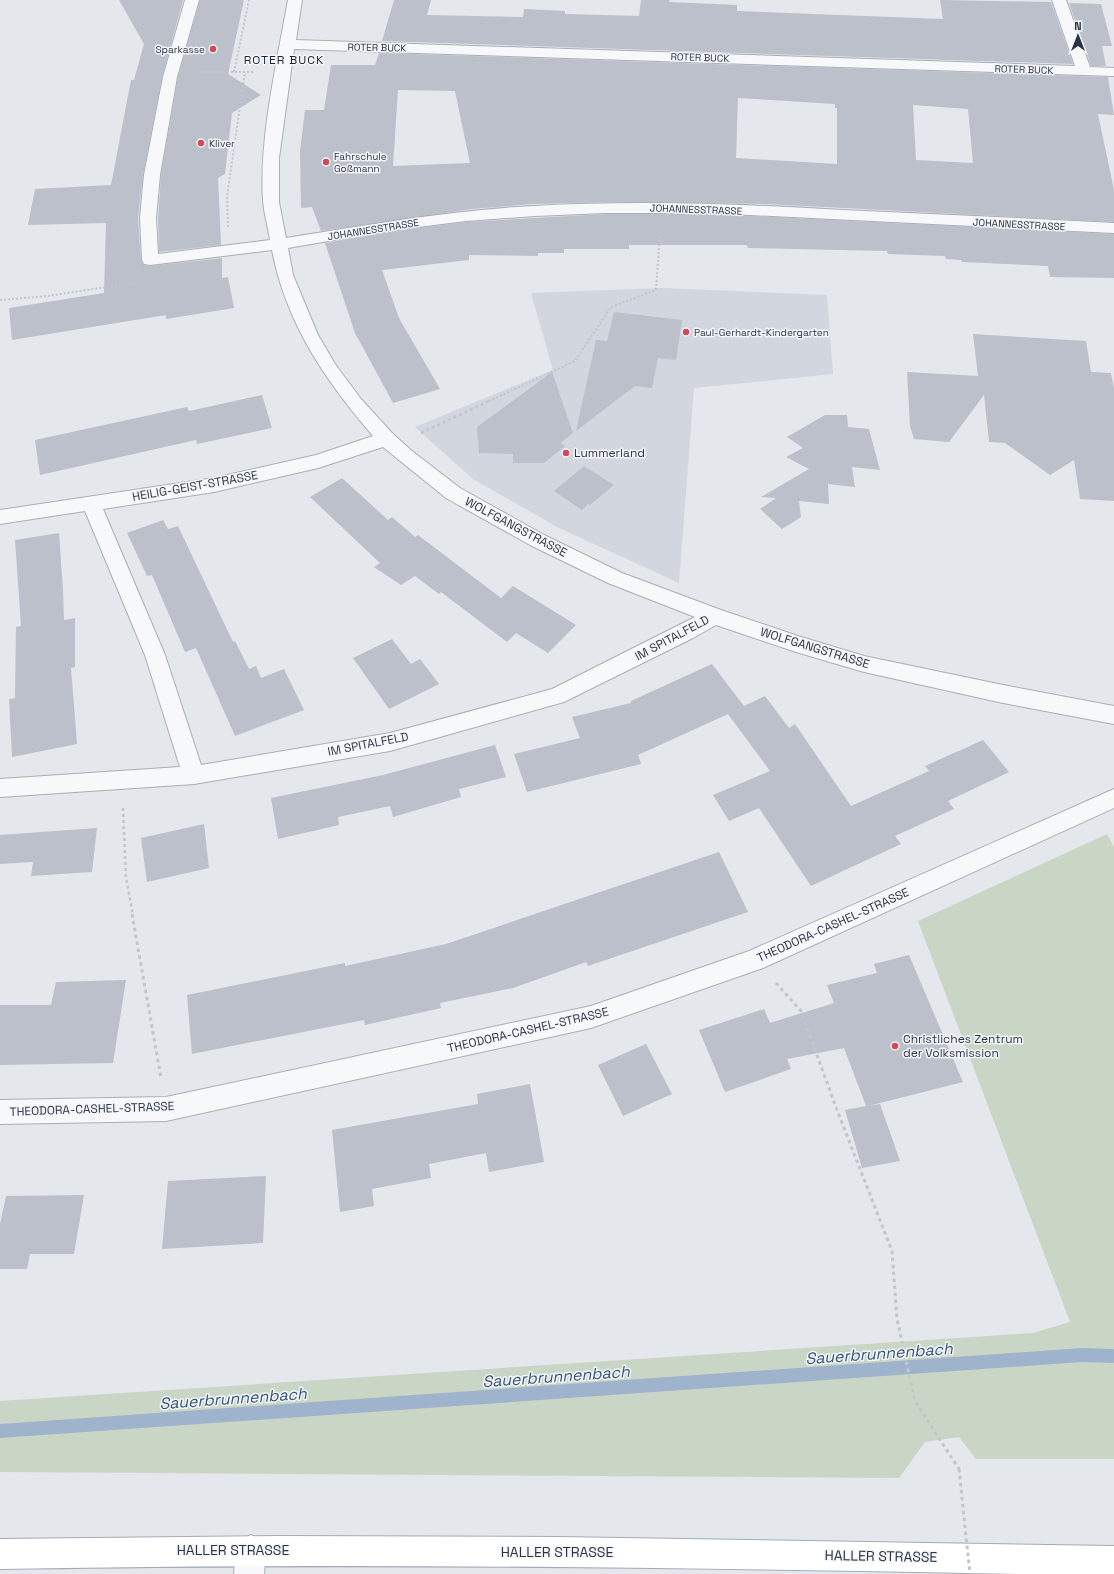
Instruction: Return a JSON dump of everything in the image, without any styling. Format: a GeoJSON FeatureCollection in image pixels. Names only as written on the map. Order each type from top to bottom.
{"type":"FeatureCollection","features":[{"type":"Feature","properties":{"kind":"main road","name":"HALLER STRASSE"},"geometry":{"type":"LineString","coordinates":[[0,1554],[131,1550],[250,1562],[709,1553],[1114,1561]]}},
{"type":"Feature","properties":{"kind":"street"},"geometry":{"type":"LineString","coordinates":[[171,72],[192,0]]}},
{"type":"Feature","properties":{"kind":"street","name":"WOLFGANGSTRASSE"},"geometry":{"type":"LineString","coordinates":[[295,0],[287,44],[271,158],[271,202],[285,275],[309,335],[329,368],[350,397],[386,439],[405,456],[453,493],[536,540],[615,578],[714,616],[796,644],[864,664],[1003,694],[1114,715]]}},
{"type":"Feature","properties":{"kind":"street"},"geometry":{"type":"LineString","coordinates":[[1059,0],[1084,71]]}},
{"type":"Feature","properties":{"kind":"street","name":"ROTER BUCK"},"geometry":{"type":"LineString","coordinates":[[287,44],[1114,72]]}},
{"type":"Feature","properties":{"kind":"street","name":"JOHANNESSTRASSE"},"geometry":{"type":"LineString","coordinates":[[171,72],[152,175],[148,218],[150,260],[279,244],[446,218],[573,209],[662,207],[709,208],[1114,228]]}},
{"type":"Feature","properties":{"kind":"street","name":"HEILIG-GEIST-STRASSE"},"geometry":{"type":"LineString","coordinates":[[0,517],[214,485],[318,461],[386,439]]}},
{"type":"Feature","properties":{"kind":"street"},"geometry":{"type":"LineString","coordinates":[[91,504],[155,655],[194,775]]}},
{"type":"Feature","properties":{"kind":"street","name":"IM SPITALFELD"},"geometry":{"type":"LineString","coordinates":[[0,788],[194,775],[390,742],[557,696],[686,632],[714,616]]}},
{"type":"Feature","properties":{"kind":"street","name":"THEODORA-CASHEL-STRASSE"},"geometry":{"type":"LineString","coordinates":[[0,1112],[166,1109],[591,1017],[755,960],[1114,798]]}},
{"type":"Feature","properties":{"kind":"path"},"geometry":{"type":"LineString","coordinates":[[234,72],[249,0]]}},
{"type":"Feature","properties":{"kind":"path"},"geometry":{"type":"LineString","coordinates":[[171,72],[283,71]]}},
{"type":"Feature","properties":{"kind":"path"},"geometry":{"type":"LineString","coordinates":[[229,251],[227,196],[245,72]]}},
{"type":"Feature","properties":{"kind":"path"},"geometry":{"type":"LineString","coordinates":[[405,456],[422,432],[575,361],[611,307],[656,290],[662,207]]}},
{"type":"Feature","properties":{"kind":"path"},"geometry":{"type":"LineString","coordinates":[[0,300],[48,296],[142,281]]}},
{"type":"Feature","properties":{"kind":"path"},"geometry":{"type":"LineString","coordinates":[[121,780],[126,878],[166,1109]]}},
{"type":"Feature","properties":{"kind":"path"},"geometry":{"type":"LineString","coordinates":[[755,960],[801,1011],[837,1110],[892,1250],[897,1319],[915,1401],[959,1469],[970,1574]]}},
{"type":"Feature","properties":{"kind":"shaded area"},"geometry":{"type":"Polygon","coordinates":[[[662,288],[827,295],[833,374],[694,388],[679,583],[559,528],[473,479],[415,427],[553,370],[531,293],[662,288]]]}},
{"type":"Feature","properties":{"kind":"green space"},"geometry":{"type":"Polygon","coordinates":[[[1107,834],[1114,847],[1114,1459],[976,1459],[959,1437],[925,1442],[899,1478],[0,1472],[0,1401],[1033,1333],[1070,1322],[918,921],[1107,834]]]}},
{"type":"Feature","properties":{"kind":"building"},"geometry":{"type":"Polygon","coordinates":[[[119,0],[183,0],[162,77],[143,175],[138,218],[141,261],[144,265],[150,266],[222,258],[222,278],[228,277],[234,308],[166,319],[166,315],[12,340],[9,308],[104,293],[106,223],[28,225],[35,189],[111,185],[131,80],[134,80],[144,44],[119,0]]]}},
{"type":"Feature","properties":{"kind":"building"},"geometry":{"type":"Polygon","coordinates":[[[200,0],[244,0],[228,74],[261,95],[232,113],[225,174],[218,178],[221,245],[159,252],[158,218],[161,175],[178,77],[200,0]]]}},
{"type":"Feature","properties":{"kind":"building"},"geometry":{"type":"Polygon","coordinates":[[[394,0],[431,0],[427,15],[523,17],[524,9],[565,11],[565,14],[639,16],[641,0],[670,0],[669,2],[737,5],[737,11],[943,19],[940,0],[1051,2],[1073,64],[382,41],[394,0]]]}},
{"type":"Feature","properties":{"kind":"building"},"geometry":{"type":"Polygon","coordinates":[[[1069,3],[1101,4],[1112,46],[1102,46],[1106,66],[1091,66],[1069,3]]]}},
{"type":"Feature","properties":{"kind":"building"},"geometry":{"type":"Polygon","coordinates":[[[379,53],[1108,77],[1114,115],[1098,114],[1114,190],[1114,222],[766,204],[611,202],[534,204],[472,209],[321,231],[312,207],[301,208],[300,151],[305,110],[324,110],[331,65],[375,65],[379,53]],[[398,90],[393,166],[470,163],[455,91],[398,90]],[[738,98],[736,158],[837,164],[837,108],[835,108],[835,104],[738,98]],[[913,105],[916,160],[973,163],[968,109],[913,105]]]}},
{"type":"Feature","properties":{"kind":"building"},"geometry":{"type":"Polygon","coordinates":[[[605,214],[709,214],[1114,234],[1114,278],[1050,277],[1048,266],[962,262],[961,260],[946,259],[945,256],[888,254],[887,251],[748,248],[747,245],[629,245],[629,249],[564,249],[564,253],[538,253],[538,256],[469,255],[469,260],[382,270],[399,318],[440,389],[393,403],[355,333],[325,243],[386,232],[466,222],[605,214]]]}},
{"type":"Feature","properties":{"kind":"building"},"geometry":{"type":"Polygon","coordinates":[[[614,312],[682,320],[676,360],[658,358],[652,388],[635,386],[576,431],[596,340],[607,341],[614,312]]]}},
{"type":"Feature","properties":{"kind":"building"},"geometry":{"type":"Polygon","coordinates":[[[973,334],[1086,341],[1091,372],[1111,373],[1114,389],[1114,501],[1080,499],[1074,460],[1050,475],[1005,443],[989,442],[984,395],[949,442],[914,439],[910,426],[907,372],[978,376],[973,334]]]}},
{"type":"Feature","properties":{"kind":"building"},"geometry":{"type":"Polygon","coordinates":[[[552,372],[573,433],[560,443],[565,446],[544,463],[513,463],[513,454],[479,453],[477,427],[552,372]]]}},
{"type":"Feature","properties":{"kind":"building"},"geometry":{"type":"Polygon","coordinates":[[[262,395],[272,428],[197,444],[196,440],[40,475],[35,440],[187,407],[189,411],[262,395]]]}},
{"type":"Feature","properties":{"kind":"building"},"geometry":{"type":"Polygon","coordinates":[[[825,415],[847,415],[848,427],[869,429],[880,470],[852,467],[855,487],[828,484],[829,504],[799,501],[801,517],[782,529],[760,509],[776,498],[761,497],[809,469],[786,457],[803,448],[787,437],[825,415]]]}},
{"type":"Feature","properties":{"kind":"building"},"geometry":{"type":"Polygon","coordinates":[[[584,466],[614,485],[582,510],[554,491],[584,466]]]}},
{"type":"Feature","properties":{"kind":"building"},"geometry":{"type":"Polygon","coordinates":[[[342,478],[388,520],[392,517],[415,537],[418,535],[501,598],[513,586],[576,625],[548,653],[516,633],[507,642],[441,592],[439,594],[415,576],[401,585],[374,567],[380,563],[310,497],[342,478]]]}},
{"type":"Feature","properties":{"kind":"building"},"geometry":{"type":"Polygon","coordinates":[[[163,520],[168,529],[178,526],[233,642],[235,641],[249,669],[256,666],[261,678],[284,669],[304,710],[235,736],[196,648],[185,652],[152,575],[147,576],[127,533],[163,520]]]}},
{"type":"Feature","properties":{"kind":"building"},"geometry":{"type":"Polygon","coordinates":[[[59,533],[64,620],[75,618],[75,667],[71,668],[77,744],[12,757],[9,699],[15,698],[16,627],[21,626],[15,540],[59,533]]]}},
{"type":"Feature","properties":{"kind":"building"},"geometry":{"type":"Polygon","coordinates":[[[392,639],[411,664],[420,659],[439,684],[389,709],[353,658],[392,639]]]}},
{"type":"Feature","properties":{"kind":"building"},"geometry":{"type":"Polygon","coordinates":[[[712,664],[744,706],[765,696],[789,728],[795,724],[851,806],[929,771],[925,766],[983,740],[1009,772],[948,801],[954,809],[895,836],[901,844],[811,886],[759,808],[729,821],[713,795],[770,771],[728,714],[638,755],[641,764],[527,792],[514,754],[580,738],[572,717],[631,703],[631,701],[712,664]]]}},
{"type":"Feature","properties":{"kind":"building"},"geometry":{"type":"Polygon","coordinates":[[[495,745],[506,777],[459,789],[461,797],[393,817],[390,806],[338,817],[339,825],[278,839],[271,798],[383,775],[495,745]]]}},
{"type":"Feature","properties":{"kind":"building"},"geometry":{"type":"Polygon","coordinates":[[[204,824],[209,868],[147,882],[141,838],[204,824]]]}},
{"type":"Feature","properties":{"kind":"building"},"geometry":{"type":"Polygon","coordinates":[[[97,828],[92,872],[31,876],[33,862],[0,864],[0,835],[97,828]]]}},
{"type":"Feature","properties":{"kind":"building"},"geometry":{"type":"Polygon","coordinates":[[[719,852],[748,912],[588,966],[586,962],[513,988],[440,1003],[441,1008],[365,1025],[364,1020],[192,1054],[187,995],[345,963],[345,966],[446,944],[719,852]]]}},
{"type":"Feature","properties":{"kind":"building"},"geometry":{"type":"Polygon","coordinates":[[[909,955],[963,1082],[868,1106],[880,1104],[900,1161],[862,1168],[845,1110],[866,1106],[844,1048],[787,1059],[791,1069],[725,1092],[699,1030],[764,1009],[770,1023],[834,1003],[827,985],[877,973],[874,964],[909,955]]]}},
{"type":"Feature","properties":{"kind":"building"},"geometry":{"type":"Polygon","coordinates":[[[126,980],[113,1063],[0,1065],[0,1005],[51,1005],[56,982],[126,980]]]}},
{"type":"Feature","properties":{"kind":"building"},"geometry":{"type":"Polygon","coordinates":[[[646,1044],[672,1094],[623,1116],[598,1065],[646,1044]]]}},
{"type":"Feature","properties":{"kind":"building"},"geometry":{"type":"Polygon","coordinates":[[[530,1084],[544,1162],[489,1172],[486,1153],[429,1164],[431,1178],[372,1189],[374,1206],[340,1212],[332,1130],[478,1104],[477,1094],[530,1084]]]}},
{"type":"Feature","properties":{"kind":"building"},"geometry":{"type":"Polygon","coordinates":[[[266,1176],[263,1243],[162,1249],[168,1181],[266,1176]]]}},
{"type":"Feature","properties":{"kind":"building"},"geometry":{"type":"Polygon","coordinates":[[[84,1195],[74,1254],[30,1254],[27,1269],[0,1269],[0,1224],[6,1196],[84,1195]]]}},
{"type":"Feature","properties":{"kind":"waterway","name":"Sauerbrunnenbach"},"geometry":{"type":"LineString","coordinates":[[0,1431],[1082,1355],[1114,1356]]}},
{"type":"Feature","properties":{"kind":"place","name":"Sparkasse"},"geometry":{"type":"Point","coordinates":[213,49]}},
{"type":"Feature","properties":{"kind":"place","name":"Kliver"},"geometry":{"type":"Point","coordinates":[201,143]}},
{"type":"Feature","properties":{"kind":"place","name":"Fahrschule Goßmann"},"geometry":{"type":"Point","coordinates":[326,162]}},
{"type":"Feature","properties":{"kind":"place","name":"Paul-Gerhardt-Kindergarten"},"geometry":{"type":"Point","coordinates":[686,332]}},
{"type":"Feature","properties":{"kind":"place","name":"Lummerland"},"geometry":{"type":"Point","coordinates":[566,453]}},
{"type":"Feature","properties":{"kind":"place","name":"Christliches Zentrum der Volksmission"},"geometry":{"type":"Point","coordinates":[895,1046]}},
{"type":"Feature","properties":{"kind":"district","name":"ROTER BUCK"},"geometry":{"type":"Point","coordinates":[284,60]}}]}
